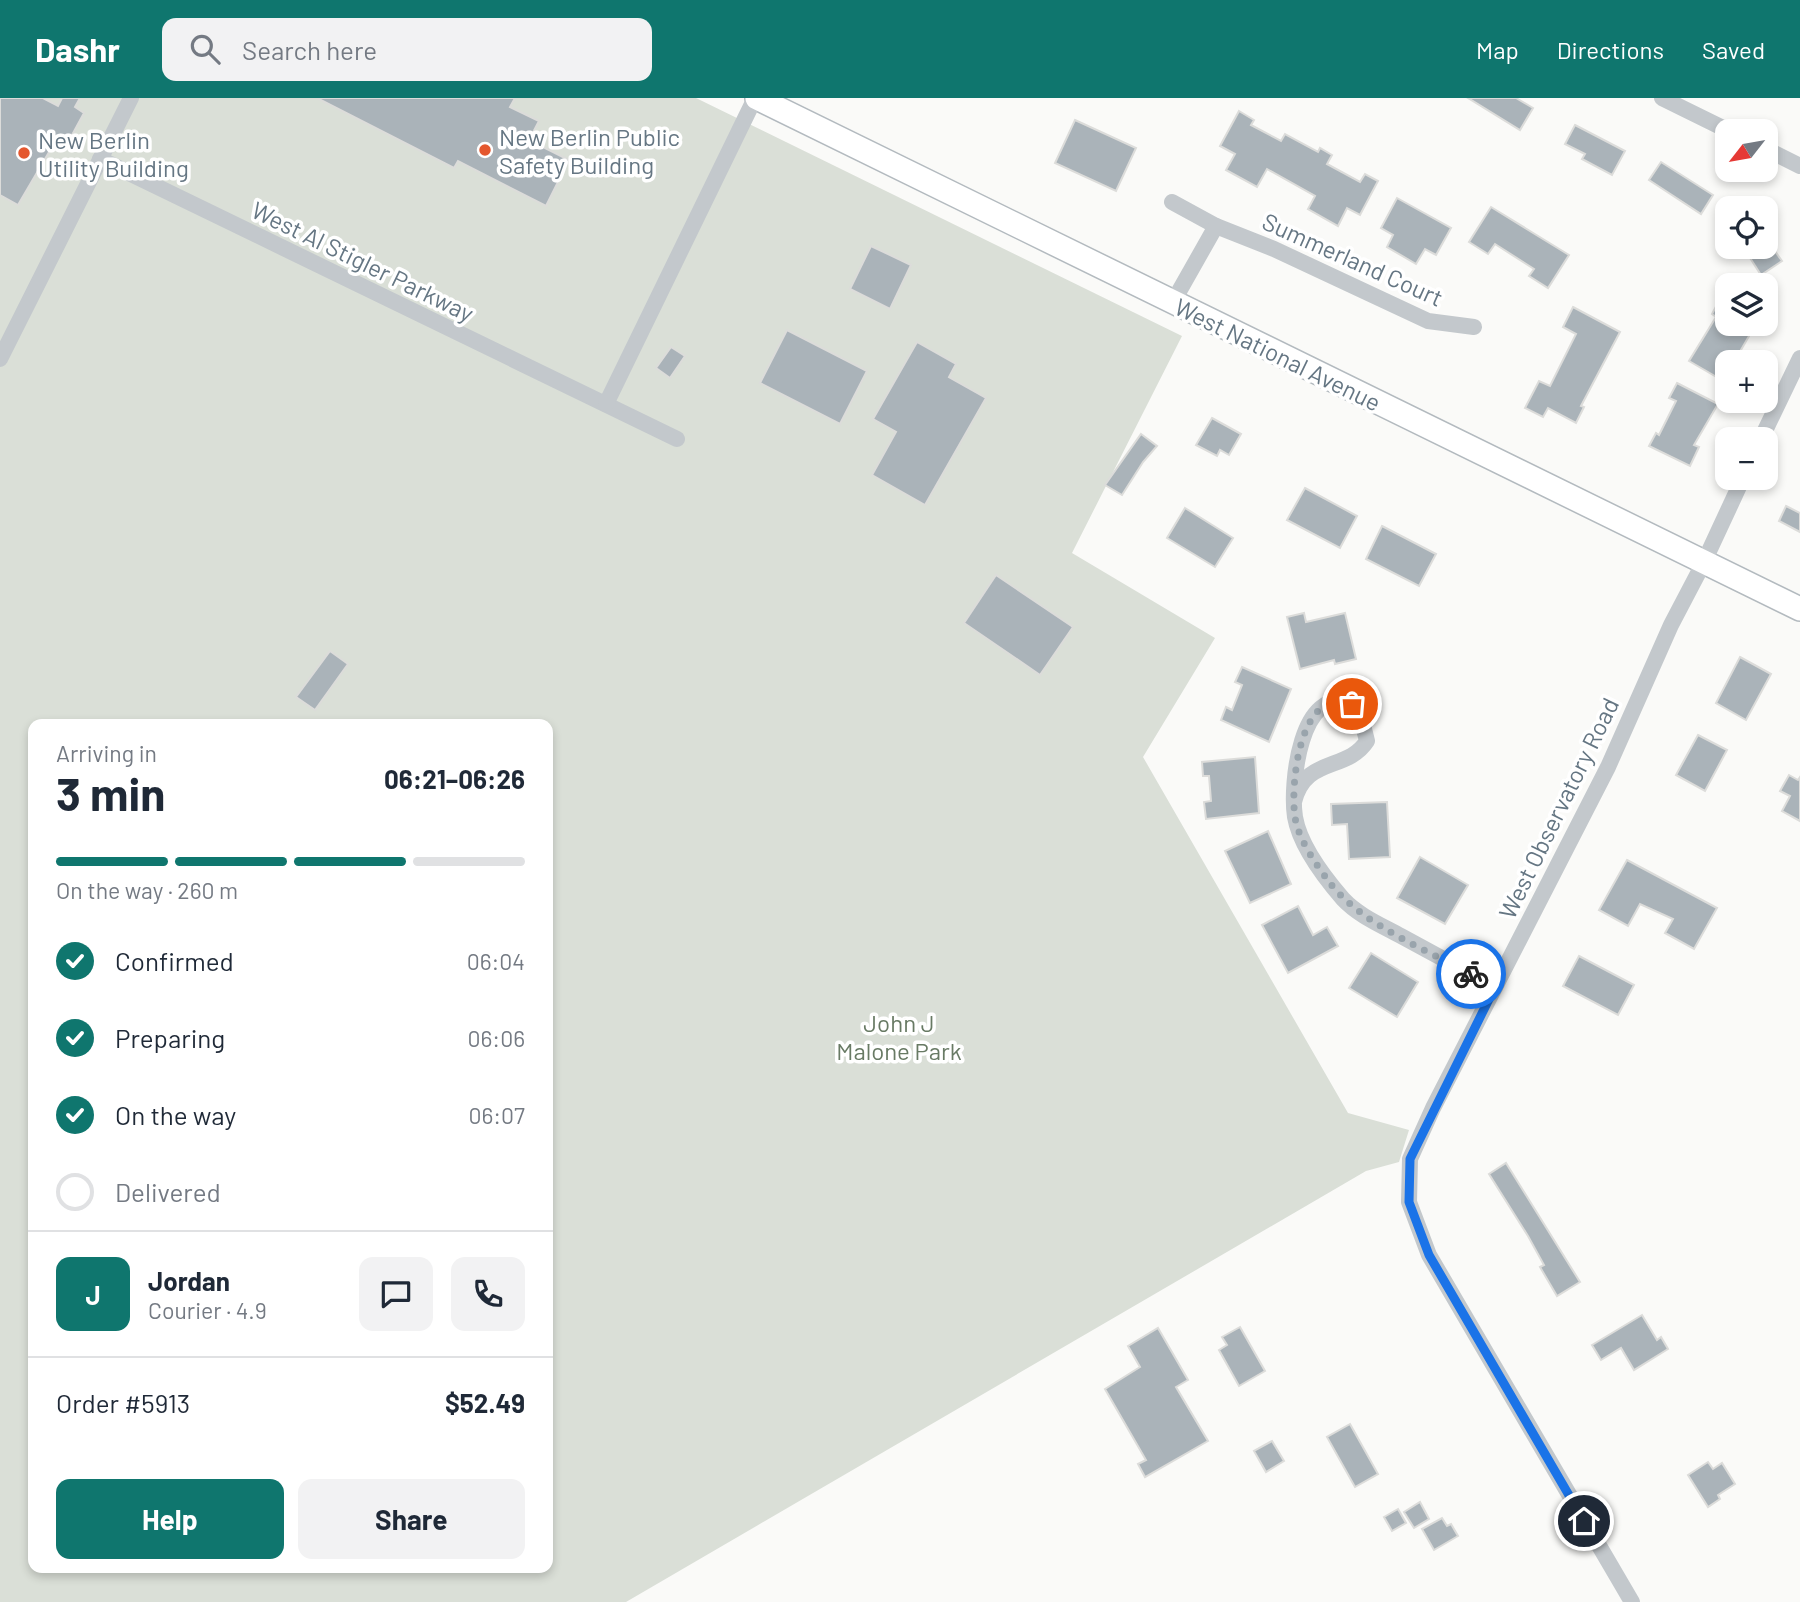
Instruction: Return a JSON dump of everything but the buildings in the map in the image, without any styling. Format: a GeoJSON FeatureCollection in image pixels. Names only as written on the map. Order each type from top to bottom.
{"type":"FeatureCollection","features":[{"type":"Feature","properties":{"kind":"main road","name":"West National Avenue"},"geometry":{"type":"LineString","coordinates":[[756,98],[1800,609]]}},
{"type":"Feature","properties":{"kind":"street"},"geometry":{"type":"LineString","coordinates":[[0,359],[131,98]]}},
{"type":"Feature","properties":{"kind":"street"},"geometry":{"type":"LineString","coordinates":[[606,404],[756,98]]}},
{"type":"Feature","properties":{"kind":"street"},"geometry":{"type":"LineString","coordinates":[[1661,98],[1715,124]]}},
{"type":"Feature","properties":{"kind":"street"},"geometry":{"type":"LineString","coordinates":[[1778,155],[1800,166]]}},
{"type":"Feature","properties":{"kind":"street","name":"West Al Stigler Parkway"},"geometry":{"type":"LineString","coordinates":[[100,159],[677,439]]}},
{"type":"Feature","properties":{"kind":"street","name":"Summerland Court"},"geometry":{"type":"LineString","coordinates":[[1172,202],[1216,226],[1274,249],[1428,321],[1474,327]]}},
{"type":"Feature","properties":{"kind":"street"},"geometry":{"type":"LineString","coordinates":[[1173,302],[1216,226]]}},
{"type":"Feature","properties":{"kind":"street"},"geometry":{"type":"LineString","coordinates":[[1767,427],[1800,358]]}},
{"type":"Feature","properties":{"kind":"street","name":"West Observatory Road"},"geometry":{"type":"LineString","coordinates":[[1632,1602],[1429,1255],[1409,1202],[1410,1159],[1608,767],[1671,625],[1737,490]]}},
{"type":"Feature","properties":{"kind":"street"},"geometry":{"type":"LineString","coordinates":[[1294,802],[1298,787],[1307,776],[1354,754],[1367,741],[1360,713],[1352,704],[1333,702],[1312,716],[1304,736],[1294,779],[1294,802],[1295,818],[1313,859],[1354,910],[1495,987]]}},
{"type":"Feature","properties":{"kind":"green space","name":"John J Malone Park"},"geometry":{"type":"Polygon","coordinates":[[[0,98],[696,98],[1182,336],[1072,553],[1215,638],[1143,757],[1348,1113],[1409,1130],[1399,1162],[1366,1171],[626,1602],[0,1602],[0,98]]]}},
{"type":"Feature","properties":{"kind":"way so far"},"geometry":{"type":"LineString","coordinates":[[1352,704],[1343,701],[1322,707],[1312,716],[1304,736],[1294,779],[1295,818],[1303,838],[1328,881],[1354,910],[1471,974]]}},
{"type":"Feature","properties":{"kind":"place","name":"New Berlin Public Safety Building"},"geometry":{"type":"Point","coordinates":[485,150]}},
{"type":"Feature","properties":{"kind":"place","name":"New Berlin Utility Building"},"geometry":{"type":"Point","coordinates":[24,153]}},
{"type":"Feature","properties":{"kind":"route"},"geometry":{"type":"LineString","coordinates":[[1471,974],[1495,987],[1410,1159],[1409,1202],[1429,1255],[1584,1521]]}}]}
